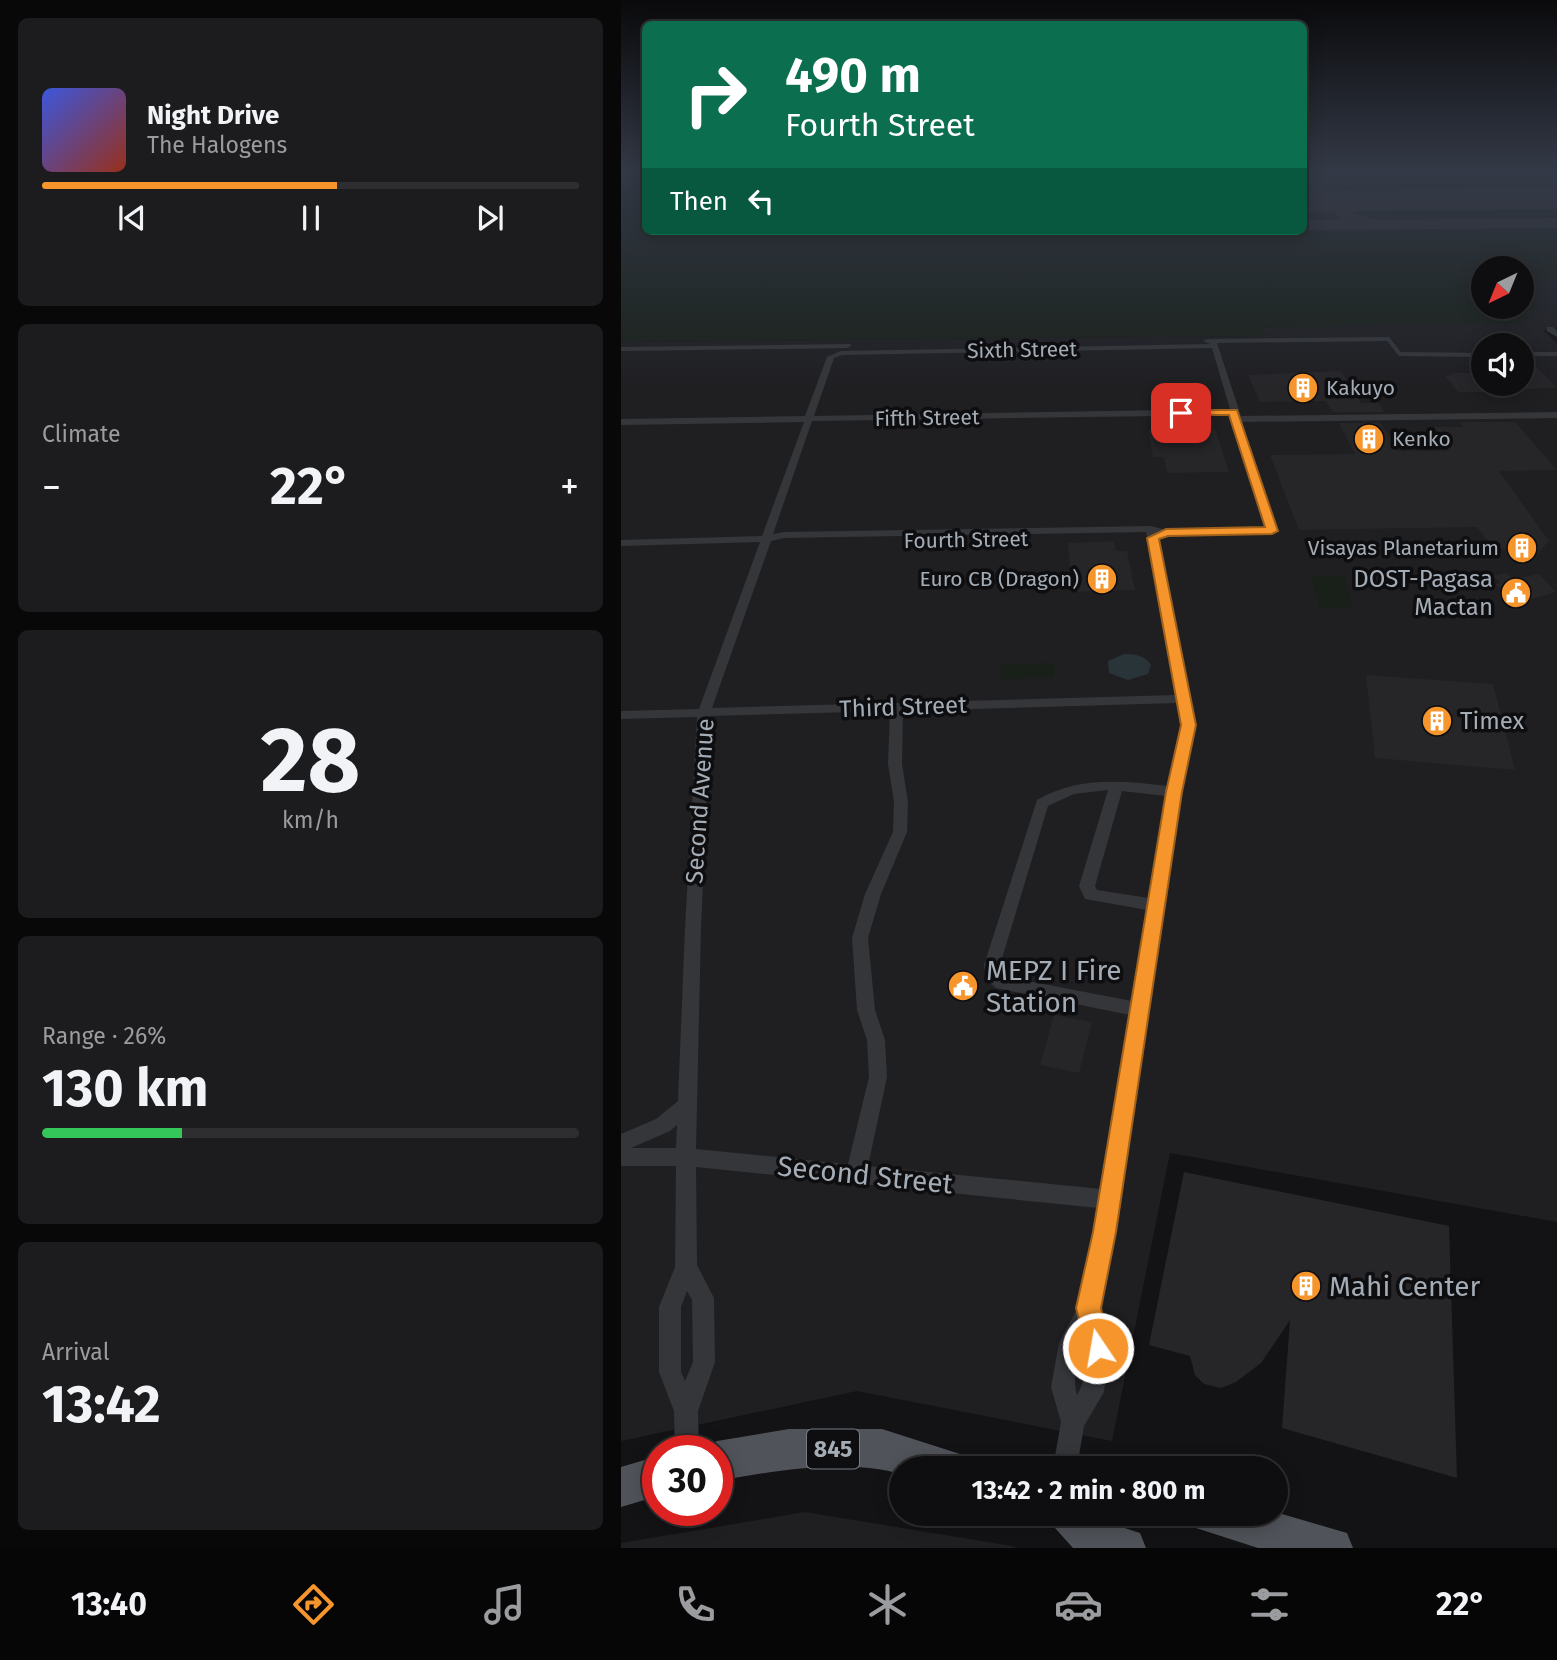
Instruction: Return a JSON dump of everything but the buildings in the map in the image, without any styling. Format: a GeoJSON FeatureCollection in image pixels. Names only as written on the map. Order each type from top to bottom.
{"type":"FeatureCollection","features":[{"type":"Feature","properties":{"kind":"main road","name":"845"},"geometry":{"type":"LineString","coordinates":[[733,1458],[789,1449],[882,1449],[906,1456]]}},
{"type":"Feature","properties":{"kind":"main road"},"geometry":{"type":"LineString","coordinates":[[621,1488],[642,1481]]}},
{"type":"Feature","properties":{"kind":"main road"},"geometry":{"type":"LineString","coordinates":[[1081,1526],[1094,1540],[1125,1548]]}},
{"type":"Feature","properties":{"kind":"main road"},"geometry":{"type":"LineString","coordinates":[[1253,1526],[1332,1548]]}},
{"type":"Feature","properties":{"kind":"street"},"geometry":{"type":"LineString","coordinates":[[621,349],[1389,338],[1399,354],[1471,355]]}},
{"type":"Feature","properties":{"kind":"street","name":"Sixth Street"},"geometry":{"type":"LineString","coordinates":[[831,357],[840,353],[1215,345],[1234,416]]}},
{"type":"Feature","properties":{"kind":"street"},"geometry":{"type":"LineString","coordinates":[[1534,354],[1557,354]]}},
{"type":"Feature","properties":{"kind":"street","name":"Second Avenue"},"geometry":{"type":"LineString","coordinates":[[687,1435],[686,1411],[670,1372],[670,1307],[686,1267],[687,1105],[704,713],[831,357]]}},
{"type":"Feature","properties":{"kind":"street","name":"Fifth Street"},"geometry":{"type":"LineString","coordinates":[[621,422],[1557,415]]}},
{"type":"Feature","properties":{"kind":"street","name":"Fourth Street"},"geometry":{"type":"LineString","coordinates":[[621,543],[765,539],[781,543],[910,537],[1272,531],[1234,416]]}},
{"type":"Feature","properties":{"kind":"street"},"geometry":{"type":"LineString","coordinates":[[1067,1456],[1073,1422],[1092,1392],[1098,1348],[1089,1308],[1174,792],[1189,725],[1157,533]]}},
{"type":"Feature","properties":{"kind":"street","name":"Third Street"},"geometry":{"type":"LineString","coordinates":[[621,715],[1185,699]]}},
{"type":"Feature","properties":{"kind":"street"},"geometry":{"type":"LineString","coordinates":[[856,1174],[878,1077],[876,1040],[866,1010],[860,938],[873,894],[900,832],[901,802],[895,764],[897,707]]}},
{"type":"Feature","properties":{"kind":"street"},"geometry":{"type":"LineString","coordinates":[[1140,1010],[1002,983],[993,975],[992,965],[1042,803],[1064,792],[1116,786],[1174,792]]}},
{"type":"Feature","properties":{"kind":"street"},"geometry":{"type":"LineString","coordinates":[[1116,786],[1087,886],[1091,895],[1157,905]]}},
{"type":"Feature","properties":{"kind":"street"},"geometry":{"type":"LineString","coordinates":[[621,1143],[663,1125],[687,1105]]}},
{"type":"Feature","properties":{"kind":"street","name":"Second Street"},"geometry":{"type":"LineString","coordinates":[[621,1157],[686,1157],[1109,1199]]}},
{"type":"Feature","properties":{"kind":"street","name":"Second Avenue"},"geometry":{"type":"LineString","coordinates":[[686,1267],[703,1298],[704,1362],[686,1411]]}},
{"type":"Feature","properties":{"kind":"shaded area"},"geometry":{"type":"Polygon","coordinates":[[[621,244],[1557,244],[1557,329],[1543,330],[1557,343],[1557,1222],[1170,1153],[1112,1441],[857,1391],[621,1441],[621,342],[1265,336],[621,340],[621,244]]]}},
{"type":"Feature","properties":{"kind":"shaded area"},"geometry":{"type":"Polygon","coordinates":[[[621,244],[1557,244],[1557,279],[1535,279],[1535,256],[1471,256],[1471,319],[1529,319],[1532,322],[1263,328],[1265,336],[621,342],[621,244]]]}},
{"type":"Feature","properties":{"kind":"shaded area"},"geometry":{"type":"Polygon","coordinates":[[[1311,576],[1344,576],[1353,607],[1319,607],[1311,576]]]}},
{"type":"Feature","properties":{"kind":"shaded area"},"geometry":{"type":"Polygon","coordinates":[[[1124,654],[1146,659],[1151,665],[1148,674],[1128,680],[1109,673],[1108,661],[1124,654]]]}},
{"type":"Feature","properties":{"kind":"shaded area"},"geometry":{"type":"Polygon","coordinates":[[[1054,663],[1054,678],[1000,679],[1001,664],[1054,663]]]}},
{"type":"Feature","properties":{"kind":"shaded area"},"geometry":{"type":"Polygon","coordinates":[[[805,1512],[1017,1548],[621,1548],[621,1543],[805,1512]]]}},
{"type":"Feature","properties":{"kind":"place","name":"Kakuyo"},"geometry":{"type":"Point","coordinates":[1303,388]}},
{"type":"Feature","properties":{"kind":"place","name":"Kenko"},"geometry":{"type":"Point","coordinates":[1369,439]}},
{"type":"Feature","properties":{"kind":"place","name":"Visayas Planetarium"},"geometry":{"type":"Point","coordinates":[1522,548]}},
{"type":"Feature","properties":{"kind":"place","name":"Euro CB (Dragon)"},"geometry":{"type":"Point","coordinates":[1102,579]}},
{"type":"Feature","properties":{"kind":"place","name":"DOST-Pagasa Mactan"},"geometry":{"type":"Point","coordinates":[1516,593]}},
{"type":"Feature","properties":{"kind":"place","name":"Timex"},"geometry":{"type":"Point","coordinates":[1437,721]}},
{"type":"Feature","properties":{"kind":"place","name":"MEPZ I Fire Station"},"geometry":{"type":"Point","coordinates":[963,986]}},
{"type":"Feature","properties":{"kind":"place","name":"Mahi Center"},"geometry":{"type":"Point","coordinates":[1306,1286]}},
{"type":"Feature","properties":{"kind":"route"},"geometry":{"type":"LineString","coordinates":[[1098,1348],[1089,1308],[1105,1232],[1174,792],[1189,725],[1153,538],[1166,533],[1272,531],[1233,412],[1181,413]]}}]}
